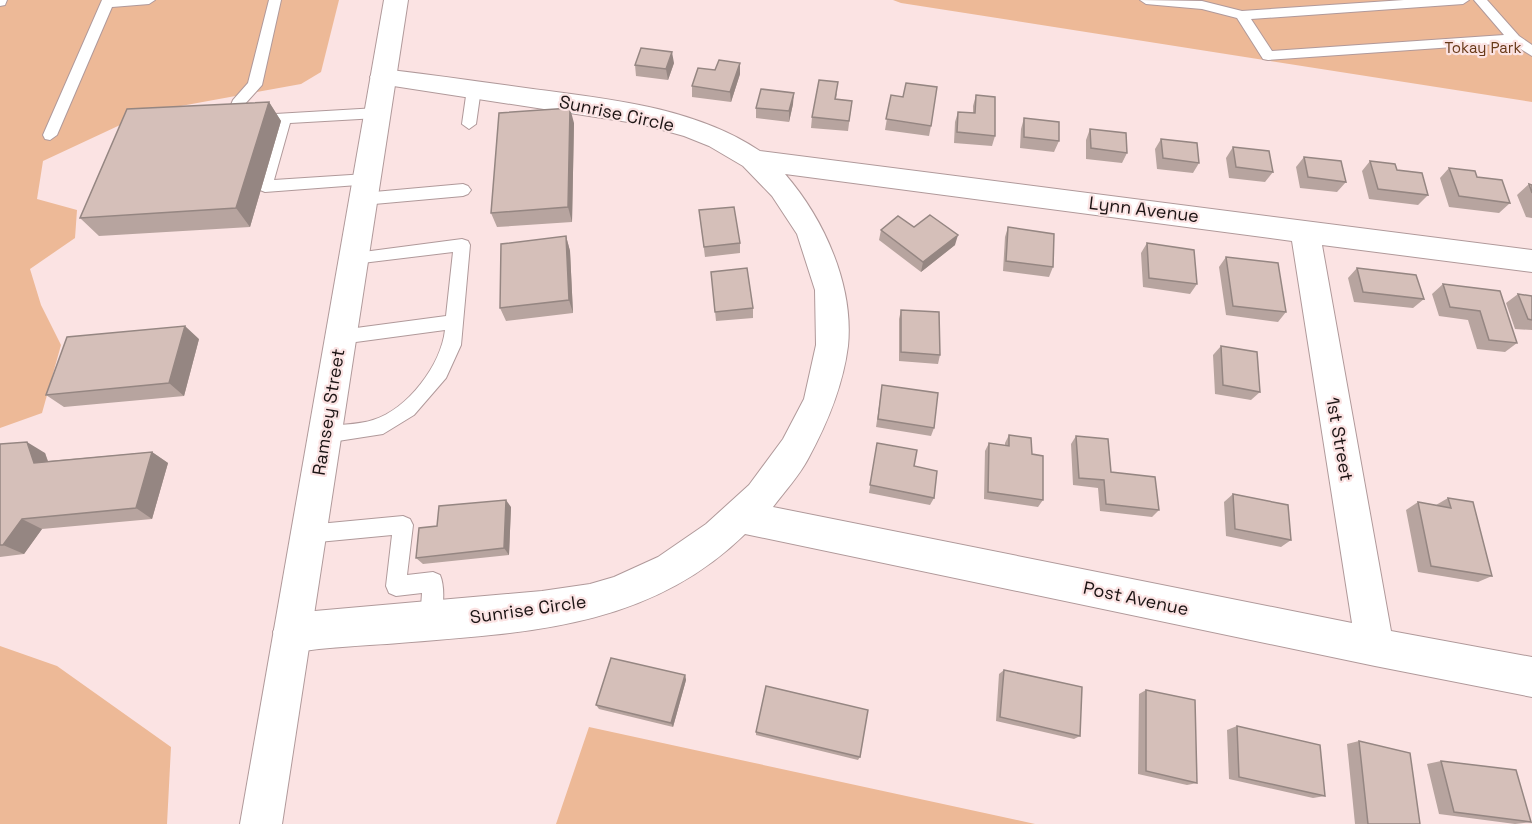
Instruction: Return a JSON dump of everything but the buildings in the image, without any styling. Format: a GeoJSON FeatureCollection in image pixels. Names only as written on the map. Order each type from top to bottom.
{"type":"FeatureCollection","features":[{"type":"Feature","properties":{"kind":"street","name":"Ramsey Street"},"geometry":{"type":"LineString","coordinates":[[261,824],[396,0]]}},
{"type":"Feature","properties":{"kind":"street","name":"Sunrise Circle"},"geometry":{"type":"LineString","coordinates":[[292,632],[430,622],[573,606],[619,594],[683,563],[720,536],[741,516],[781,471],[803,438],[818,405],[829,372],[834,323],[830,292],[818,249],[789,199],[755,160],[740,150],[698,133],[639,114],[383,77]]}},
{"type":"Feature","properties":{"kind":"street","name":"Lynn Avenue"},"geometry":{"type":"LineString","coordinates":[[755,160],[1532,261]]}},
{"type":"Feature","properties":{"kind":"street","name":"1st Street"},"geometry":{"type":"LineString","coordinates":[[1305,230],[1375,647]]}},
{"type":"Feature","properties":{"kind":"street","name":"Post Avenue"},"geometry":{"type":"LineString","coordinates":[[741,516],[1375,647],[1532,676]]}},
{"type":"Feature","properties":{"kind":"lane"},"geometry":{"type":"LineString","coordinates":[[50,135],[107,2],[149,0]]}},
{"type":"Feature","properties":{"kind":"lane"},"geometry":{"type":"LineString","coordinates":[[275,0],[255,85],[238,104],[231,122],[377,113]]}},
{"type":"Feature","properties":{"kind":"lane"},"geometry":{"type":"LineString","coordinates":[[1146,0],[1202,5],[1242,15],[1463,0]]}},
{"type":"Feature","properties":{"kind":"lane"},"geometry":{"type":"LineString","coordinates":[[1480,0],[1514,39],[1532,52]]}},
{"type":"Feature","properties":{"kind":"lane"},"geometry":{"type":"LineString","coordinates":[[1242,15],[1268,56],[1514,39]]}},
{"type":"Feature","properties":{"kind":"lane"},"geometry":{"type":"LineString","coordinates":[[470,124],[474,89]]}},
{"type":"Feature","properties":{"kind":"lane"},"geometry":{"type":"LineString","coordinates":[[284,120],[265,186],[463,190]]}},
{"type":"Feature","properties":{"kind":"lane"},"geometry":{"type":"LineString","coordinates":[[325,435],[377,428],[408,410],[440,372],[452,345],[462,245],[354,258]]}},
{"type":"Feature","properties":{"kind":"lane"},"geometry":{"type":"LineString","coordinates":[[341,337],[454,322]]}},
{"type":"Feature","properties":{"kind":"lane"},"geometry":{"type":"LineString","coordinates":[[308,534],[403,525],[396,586],[434,582],[430,622]]}},
{"type":"Feature","properties":{"kind":"green space"},"geometry":{"type":"Polygon","coordinates":[[[0,0],[339,0],[321,72],[301,84],[148,112],[43,161],[37,199],[77,210],[75,238],[30,269],[41,305],[61,345],[42,413],[0,428],[0,0]]]}},
{"type":"Feature","properties":{"kind":"green space","name":"Tokay Park"},"geometry":{"type":"Polygon","coordinates":[[[893,0],[1532,0],[1532,102],[901,3],[893,0]]]}},
{"type":"Feature","properties":{"kind":"green space"},"geometry":{"type":"Polygon","coordinates":[[[0,646],[57,666],[171,747],[167,824],[0,824],[0,646]]]}},
{"type":"Feature","properties":{"kind":"green space"},"geometry":{"type":"Polygon","coordinates":[[[589,727],[1035,824],[556,824],[589,727]]]}}]}
